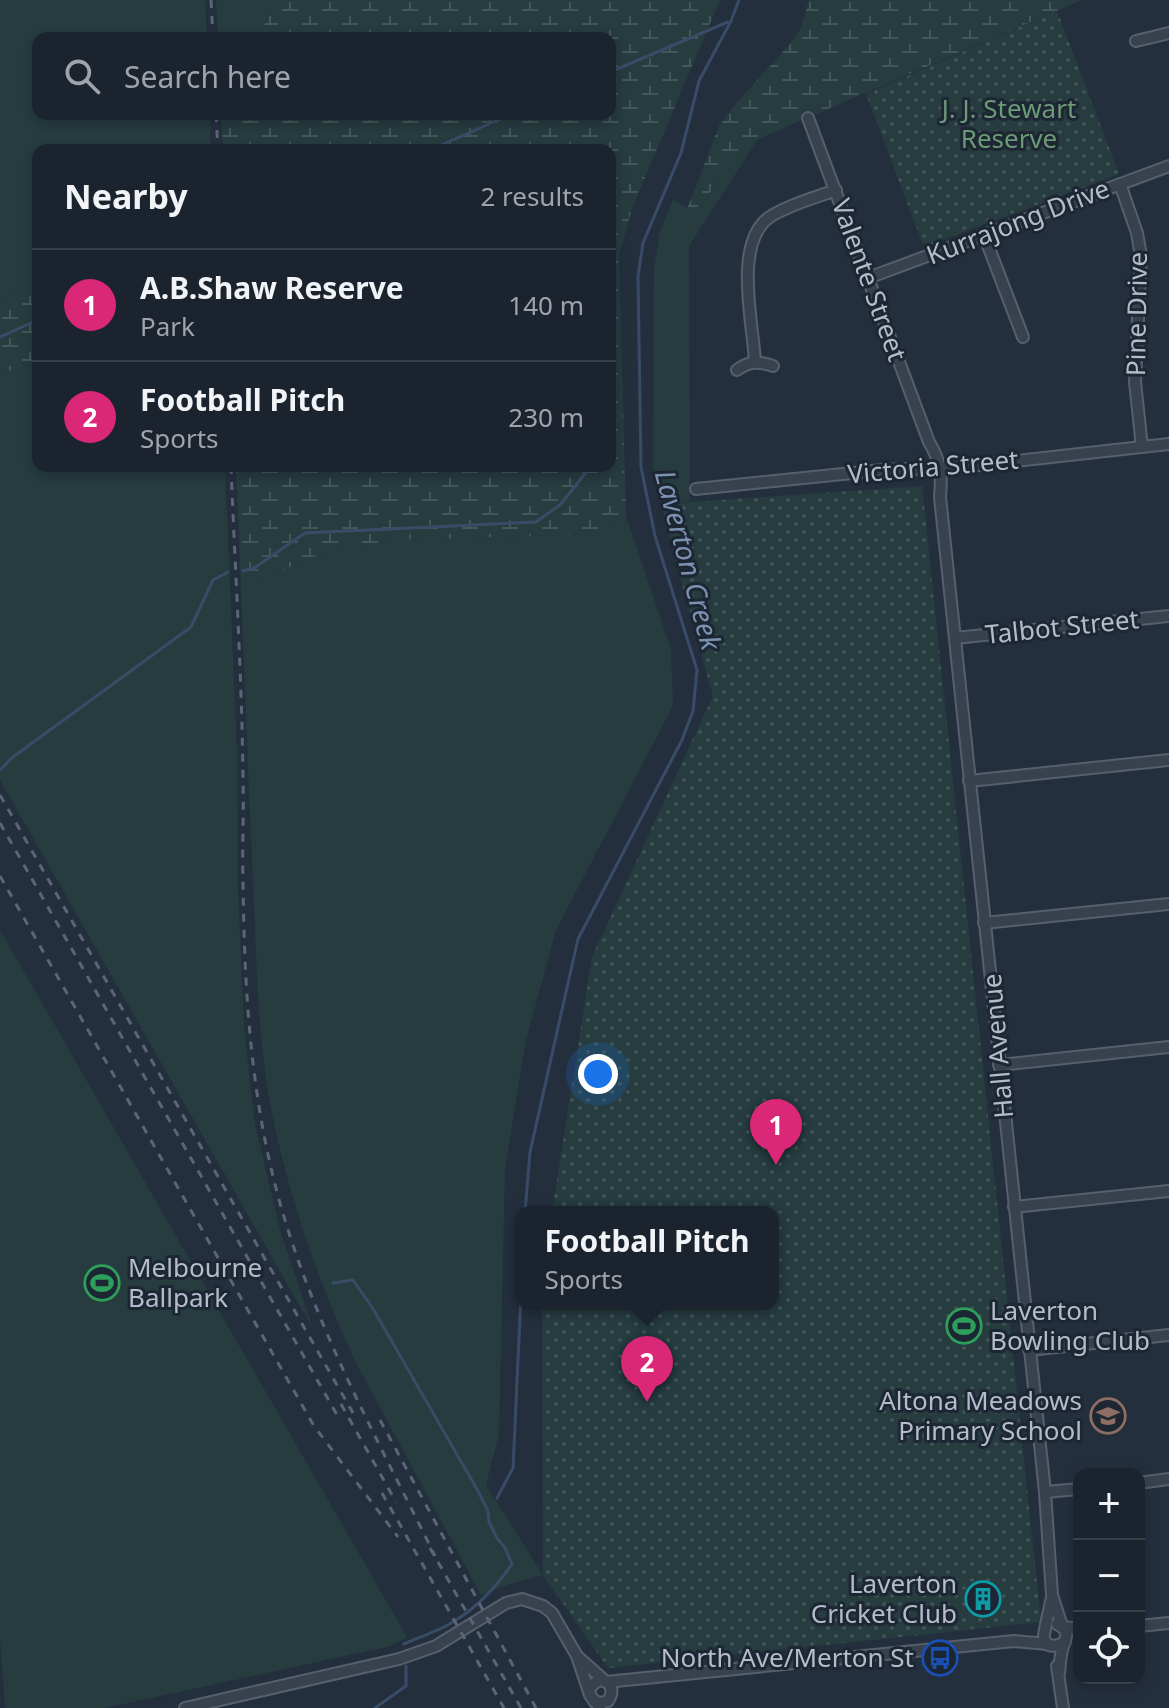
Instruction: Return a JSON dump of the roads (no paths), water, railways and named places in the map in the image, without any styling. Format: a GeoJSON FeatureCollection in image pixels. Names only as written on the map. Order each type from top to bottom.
{"type":"FeatureCollection","features":[{"type":"Feature","properties":{"kind":"street"},"geometry":{"type":"LineString","coordinates":[[1136,41],[1169,33]]}},
{"type":"Feature","properties":{"kind":"street","name":"Valente Street"},"geometry":{"type":"LineString","coordinates":[[808,118],[929,442],[939,458],[937,469]]}},
{"type":"Feature","properties":{"kind":"street","name":"Kurrajong Drive"},"geometry":{"type":"LineString","coordinates":[[868,278],[1169,166]]}},
{"type":"Feature","properties":{"kind":"street","name":"Pine Drive"},"geometry":{"type":"LineString","coordinates":[[1120,184],[1137,233],[1141,256],[1135,382],[1142,447]]}},
{"type":"Feature","properties":{"kind":"street"},"geometry":{"type":"LineString","coordinates":[[755,362],[747,266],[755,234],[767,219],[779,212],[836,190]]}},
{"type":"Feature","properties":{"kind":"street"},"geometry":{"type":"LineString","coordinates":[[984,235],[1023,337]]}},
{"type":"Feature","properties":{"kind":"street"},"geometry":{"type":"LineString","coordinates":[[737,370],[755,362],[773,366]]}},
{"type":"Feature","properties":{"kind":"street","name":"Victoria Street"},"geometry":{"type":"LineString","coordinates":[[696,489],[882,470],[937,469],[1169,444]]}},
{"type":"Feature","properties":{"kind":"street","name":"Hall Avenue"},"geometry":{"type":"LineString","coordinates":[[937,469],[1045,1492],[1052,1595],[1046,1629]]}},
{"type":"Feature","properties":{"kind":"street","name":"Talbot Street"},"geometry":{"type":"LineString","coordinates":[[955,638],[1169,616]]}},
{"type":"Feature","properties":{"kind":"street"},"geometry":{"type":"LineString","coordinates":[[969,781],[1169,760]]}},
{"type":"Feature","properties":{"kind":"street"},"geometry":{"type":"LineString","coordinates":[[984,923],[1169,904]]}},
{"type":"Feature","properties":{"kind":"street"},"geometry":{"type":"LineString","coordinates":[[999,1065],[1169,1047]]}},
{"type":"Feature","properties":{"kind":"street"},"geometry":{"type":"LineString","coordinates":[[1014,1207],[1169,1191]]}},
{"type":"Feature","properties":{"kind":"street"},"geometry":{"type":"LineString","coordinates":[[1029,1350],[1169,1335]]}},
{"type":"Feature","properties":{"kind":"street"},"geometry":{"type":"LineString","coordinates":[[1145,1482],[1169,1479]]}},
{"type":"Feature","properties":{"kind":"street"},"geometry":{"type":"LineString","coordinates":[[1045,1492],[1073,1490]]}},
{"type":"Feature","properties":{"kind":"street","name":"Hall Avenue"},"geometry":{"type":"LineString","coordinates":[[1052,1595],[1062,1626]]}},
{"type":"Feature","properties":{"kind":"street"},"geometry":{"type":"LineString","coordinates":[[185,1708],[399,1659],[436,1646],[506,1603],[522,1599],[543,1606],[552,1613],[577,1656],[594,1700],[601,1703],[612,1700],[644,1679]]}},
{"type":"Feature","properties":{"kind":"street"},"geometry":{"type":"LineString","coordinates":[[1145,1625],[1169,1623]]}},
{"type":"Feature","properties":{"kind":"street"},"geometry":{"type":"LineString","coordinates":[[1014,1641],[1052,1624],[1073,1628]]}},
{"type":"Feature","properties":{"kind":"street"},"geometry":{"type":"LineString","coordinates":[[1062,1626],[1066,1632],[1059,1673],[1063,1708]]}},
{"type":"Feature","properties":{"kind":"street"},"geometry":{"type":"LineString","coordinates":[[1046,1629],[1044,1639],[1059,1673]]}},
{"type":"Feature","properties":{"kind":"street"},"geometry":{"type":"LineString","coordinates":[[594,1700],[595,1682],[1014,1641],[1057,1647],[1073,1639]]}},
{"type":"Feature","properties":{"kind":"street"},"geometry":{"type":"LineString","coordinates":[[577,1656],[611,1686],[612,1700]]}},
{"type":"Feature","properties":{"kind":"waterway","name":"Laverton Creek"},"geometry":{"type":"LineString","coordinates":[[526,1206],[530,1152],[578,939],[682,740],[693,711],[697,670],[655,536],[641,467],[638,276],[643,243],[681,153],[699,81],[739,0]]}},
{"type":"Feature","properties":{"kind":"waterway"},"geometry":{"type":"LineString","coordinates":[[616,69],[728,22]]}},
{"type":"Feature","properties":{"kind":"waterway"},"geometry":{"type":"LineString","coordinates":[[444,144],[498,120]]}},
{"type":"Feature","properties":{"kind":"waterway"},"geometry":{"type":"LineString","coordinates":[[0,337],[32,323]]}},
{"type":"Feature","properties":{"kind":"waterway"},"geometry":{"type":"LineString","coordinates":[[243,571],[254,568],[305,533],[536,522],[561,504],[586,472]]}},
{"type":"Feature","properties":{"kind":"waterway"},"geometry":{"type":"LineString","coordinates":[[0,770],[13,757],[191,627],[213,580],[228,572]]}},
{"type":"Feature","properties":{"kind":"waterway"},"geometry":{"type":"LineString","coordinates":[[333,1283],[353,1280],[372,1307],[478,1491],[488,1511],[489,1522],[512,1564],[491,1591],[465,1614],[404,1644]]}},
{"type":"Feature","properties":{"kind":"waterway","name":"Laverton Creek"},"geometry":{"type":"LineString","coordinates":[[497,1498],[513,1468],[520,1310]]}},
{"type":"Feature","properties":{"kind":"waterway","name":"Laverton Creek"},"geometry":{"type":"LineString","coordinates":[[375,1708],[406,1686],[406,1666]]}},
{"type":"Feature","properties":{"kind":"railway"},"geometry":{"type":"LineString","coordinates":[[211,0],[213,32]]}},
{"type":"Feature","properties":{"kind":"railway"},"geometry":{"type":"LineString","coordinates":[[216,120],[218,144]]}},
{"type":"Feature","properties":{"kind":"railway"},"geometry":{"type":"LineString","coordinates":[[231,472],[241,702],[247,989],[253,1063],[264,1136],[302,1272],[365,1416],[435,1556]]}},
{"type":"Feature","properties":{"kind":"railway"},"geometry":{"type":"LineString","coordinates":[[0,795],[353,1413]]}},
{"type":"Feature","properties":{"kind":"railway"},"geometry":{"type":"LineString","coordinates":[[0,823],[340,1420]]}},
{"type":"Feature","properties":{"kind":"railway"},"geometry":{"type":"LineString","coordinates":[[0,876],[314,1426],[398,1537]]}},
{"type":"Feature","properties":{"kind":"railway"},"geometry":{"type":"LineString","coordinates":[[341,1404],[396,1502]]}},
{"type":"Feature","properties":{"kind":"railway"},"geometry":{"type":"LineString","coordinates":[[380,1420],[536,1708]]}},
{"type":"Feature","properties":{"kind":"railway"},"geometry":{"type":"LineString","coordinates":[[382,1493],[504,1708]]}},
{"type":"Feature","properties":{"kind":"railway"},"geometry":{"type":"LineString","coordinates":[[430,1548],[521,1708]]}},
{"type":"Feature","properties":{"kind":"place","name":"A.B.Shaw Reserve"},"geometry":{"type":"Point","coordinates":[776,1165]}},
{"type":"Feature","properties":{"kind":"place","name":"Melbourne Ballpark"},"geometry":{"type":"Point","coordinates":[102,1283]}},
{"type":"Feature","properties":{"kind":"place","name":"Laverton Bowling Club"},"geometry":{"type":"Point","coordinates":[964,1326]}},
{"type":"Feature","properties":{"kind":"place","name":"Football Pitch"},"geometry":{"type":"Point","coordinates":[647,1402]}},
{"type":"Feature","properties":{"kind":"place","name":"Altona Meadows Primary School"},"geometry":{"type":"Point","coordinates":[1108,1416]}},
{"type":"Feature","properties":{"kind":"place","name":"Laverton Cricket Club"},"geometry":{"type":"Point","coordinates":[983,1599]}},
{"type":"Feature","properties":{"kind":"place","name":"North Ave/Merton St"},"geometry":{"type":"Point","coordinates":[940,1658]}},
{"type":"Feature","properties":{"kind":"park label","name":"J. J. Stewart Reserve"},"geometry":{"type":"Point","coordinates":[1009,124]}}]}
